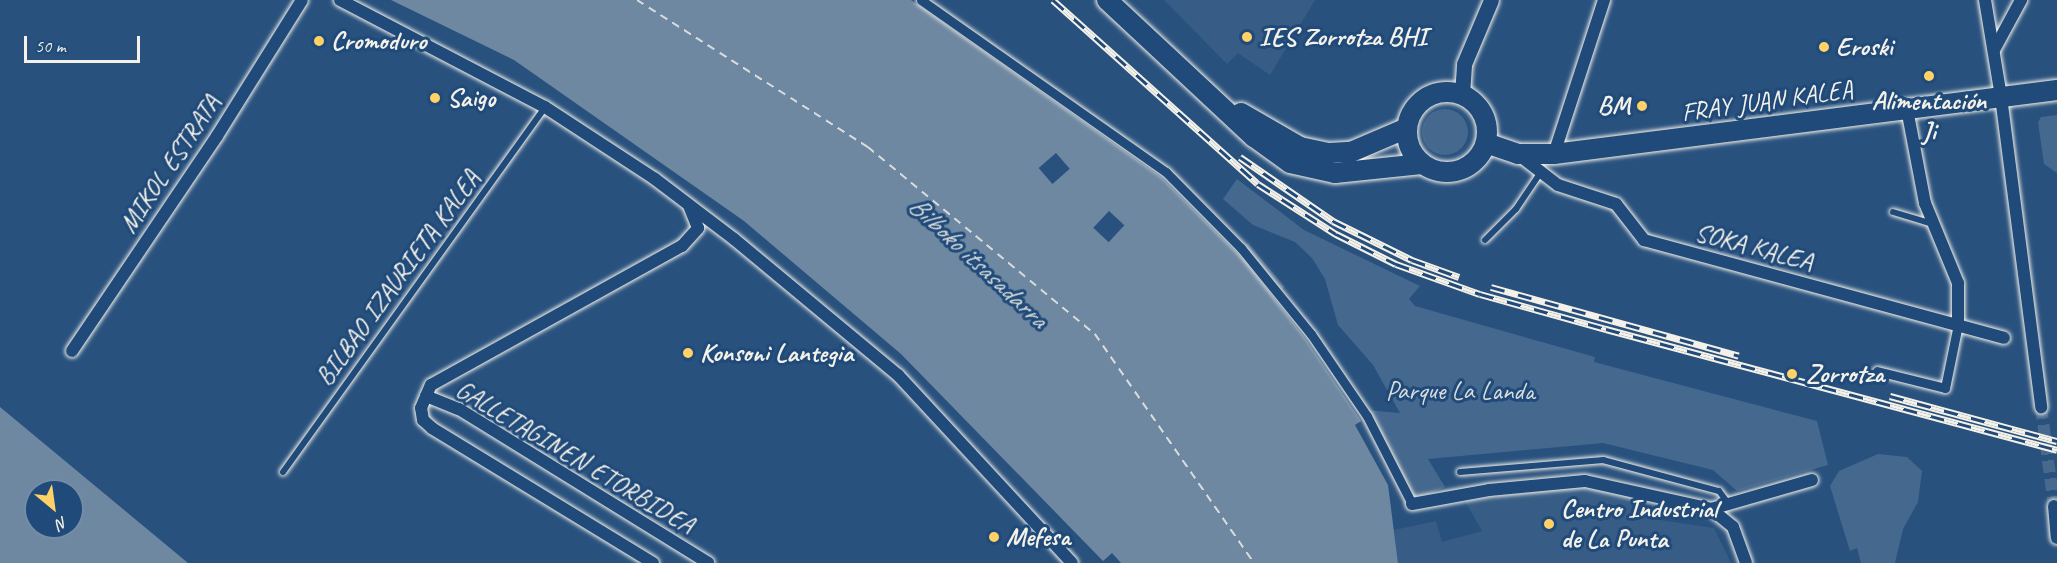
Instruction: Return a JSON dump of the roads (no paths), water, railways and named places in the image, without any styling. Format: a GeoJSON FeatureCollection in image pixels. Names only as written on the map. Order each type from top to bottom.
{"type":"FeatureCollection","features":[{"type":"Feature","properties":{"kind":"main road"},"geometry":{"type":"LineString","coordinates":[[1107,0],[1215,96],[1254,137],[1290,163],[1335,173],[1422,164]]}},
{"type":"Feature","properties":{"kind":"main road","name":"FRAY JUAN KALEA"},"geometry":{"type":"LineString","coordinates":[[1486,143],[1518,154],[1554,154],[2057,90]]}},
{"type":"Feature","properties":{"kind":"main road"},"geometry":{"type":"LineString","coordinates":[[1449,92],[1462,94],[1476,104],[1486,119],[1486,143],[1481,155],[1460,171],[1440,172],[1422,164],[1413,155],[1407,128],[1412,112],[1425,98],[1449,92]]}},
{"type":"Feature","properties":{"kind":"main road"},"geometry":{"type":"LineString","coordinates":[[1215,96],[1292,143],[1329,153],[1351,152],[1407,128]]}},
{"type":"Feature","properties":{"kind":"street","name":"MIKOL ESTRATA"},"geometry":{"type":"LineString","coordinates":[[72,351],[217,136],[302,0]]}},
{"type":"Feature","properties":{"kind":"street"},"geometry":{"type":"LineString","coordinates":[[340,0],[545,107],[688,204],[722,230],[898,375],[1072,563]]}},
{"type":"Feature","properties":{"kind":"street"},"geometry":{"type":"LineString","coordinates":[[921,0],[1166,172],[1240,248],[1311,334],[1367,417],[1412,504],[1489,490],[1585,481],[1711,509],[1732,527],[1746,563]]}},
{"type":"Feature","properties":{"kind":"street"},"geometry":{"type":"LineString","coordinates":[[1462,94],[1464,64],[1491,0]]}},
{"type":"Feature","properties":{"kind":"street"},"geometry":{"type":"LineString","coordinates":[[1554,154],[1604,0]]}},
{"type":"Feature","properties":{"kind":"street"},"geometry":{"type":"LineString","coordinates":[[1985,0],[2001,97],[2041,407]]}},
{"type":"Feature","properties":{"kind":"street"},"geometry":{"type":"LineString","coordinates":[[1994,50],[2021,0]]}},
{"type":"Feature","properties":{"kind":"street"},"geometry":{"type":"LineString","coordinates":[[1876,371],[1945,388],[1958,324],[1958,283],[1925,203],[1907,109]]}},
{"type":"Feature","properties":{"kind":"street","name":"SOKA KALEA"},"geometry":{"type":"LineString","coordinates":[[1518,154],[1558,185],[1616,204],[1644,240],[2004,338]]}},
{"type":"Feature","properties":{"kind":"street"},"geometry":{"type":"LineString","coordinates":[[688,204],[696,221],[695,234]]}},
{"type":"Feature","properties":{"kind":"street"},"geometry":{"type":"LineString","coordinates":[[426,396],[431,385],[682,246],[695,234],[722,230]]}},
{"type":"Feature","properties":{"kind":"street","name":"GALLETAGINEN ETORBIDEA"},"geometry":{"type":"LineString","coordinates":[[653,563],[432,428],[423,420],[421,408],[426,396],[459,409],[708,563]]}},
{"type":"Feature","properties":{"kind":"street"},"geometry":{"type":"LineString","coordinates":[[1711,509],[1812,480]]}},
{"type":"Feature","properties":{"kind":"street"},"geometry":{"type":"LineString","coordinates":[[2054,506],[2057,538]]}},
{"type":"Feature","properties":{"kind":"lane","name":"BILBAO IZAURIETA KALEA"},"geometry":{"type":"LineString","coordinates":[[283,472],[545,107]]}},
{"type":"Feature","properties":{"kind":"lane"},"geometry":{"type":"LineString","coordinates":[[1485,240],[1516,209],[1541,172]]}},
{"type":"Feature","properties":{"kind":"lane"},"geometry":{"type":"LineString","coordinates":[[1893,213],[1934,224]]}},
{"type":"Feature","properties":{"kind":"lane"},"geometry":{"type":"LineString","coordinates":[[1460,472],[1603,460],[1719,491],[1728,504]]}},
{"type":"Feature","properties":{"kind":"water","name":"Bilboko itsasadarra"},"geometry":{"type":"Polygon","coordinates":[[[391,0],[911,0],[1161,177],[1244,260],[1305,338],[1361,421],[1355,425],[1388,485],[1398,563],[1121,563],[1112,553],[1103,561],[901,354],[744,221],[514,60],[391,0]]]}},
{"type":"Feature","properties":{"kind":"water"},"geometry":{"type":"Polygon","coordinates":[[[0,407],[188,563],[0,563],[0,407]]]}},
{"type":"Feature","properties":{"kind":"tunnel"},"geometry":{"type":"LineString","coordinates":[[2041,407],[2054,506]]}},
{"type":"Feature","properties":{"kind":"railway"},"geometry":{"type":"LineString","coordinates":[[1053,0],[1258,184],[1336,234],[1396,264],[1480,294],[2057,450]]}},
{"type":"Feature","properties":{"kind":"railway"},"geometry":{"type":"LineString","coordinates":[[1240,157],[1333,221],[1412,260],[1459,277]]}},
{"type":"Feature","properties":{"kind":"railway"},"geometry":{"type":"LineString","coordinates":[[1491,287],[1739,356]]}},
{"type":"Feature","properties":{"kind":"railway"},"geometry":{"type":"LineString","coordinates":[[1890,396],[2057,441]]}},
{"type":"Feature","properties":{"kind":"place","name":"IES Zorrotza BHI"},"geometry":{"type":"Point","coordinates":[1247,37]}},
{"type":"Feature","properties":{"kind":"place","name":"Cromoduro"},"geometry":{"type":"Point","coordinates":[319,41]}},
{"type":"Feature","properties":{"kind":"place","name":"Eroski"},"geometry":{"type":"Point","coordinates":[1824,47]}},
{"type":"Feature","properties":{"kind":"place","name":"Alimentación Ji"},"geometry":{"type":"Point","coordinates":[1929,76]}},
{"type":"Feature","properties":{"kind":"place","name":"Saigo"},"geometry":{"type":"Point","coordinates":[435,98]}},
{"type":"Feature","properties":{"kind":"place","name":"BM"},"geometry":{"type":"Point","coordinates":[1642,106]}},
{"type":"Feature","properties":{"kind":"place","name":"Konsoni Lantegia"},"geometry":{"type":"Point","coordinates":[688,353]}},
{"type":"Feature","properties":{"kind":"place","name":"Zorrotza"},"geometry":{"type":"Point","coordinates":[1792,374]}},
{"type":"Feature","properties":{"kind":"place","name":"Centro Industrial de La Punta"},"geometry":{"type":"Point","coordinates":[1549,524]}},
{"type":"Feature","properties":{"kind":"place","name":"Mefesa"},"geometry":{"type":"Point","coordinates":[994,537]}},
{"type":"Feature","properties":{"kind":"park label","name":"Parque La Landa"},"geometry":{"type":"Point","coordinates":[1460,391]}}]}
